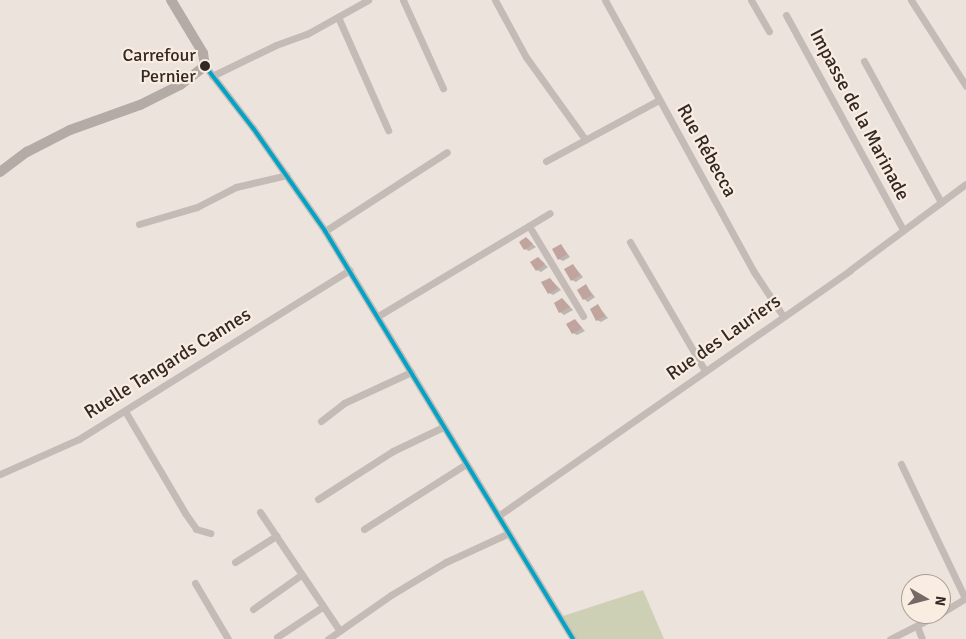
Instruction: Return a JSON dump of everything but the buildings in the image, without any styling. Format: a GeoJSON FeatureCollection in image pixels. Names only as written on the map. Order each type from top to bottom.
{"type":"FeatureCollection","features":[{"type":"Feature","properties":{"kind":"street"},"geometry":{"type":"LineString","coordinates":[[171,0],[203,53],[205,66],[287,175],[378,316],[498,516],[506,534],[518,547],[573,639]]}},
{"type":"Feature","properties":{"kind":"street"},"geometry":{"type":"LineString","coordinates":[[212,76],[276,45],[307,34],[368,0]]}},
{"type":"Feature","properties":{"kind":"street"},"geometry":{"type":"LineString","coordinates":[[403,0],[443,88]]}},
{"type":"Feature","properties":{"kind":"street"},"geometry":{"type":"LineString","coordinates":[[495,0],[526,56],[585,138]]}},
{"type":"Feature","properties":{"kind":"street","name":"Rue Rébecca"},"geometry":{"type":"LineString","coordinates":[[605,0],[754,272],[783,316]]}},
{"type":"Feature","properties":{"kind":"street"},"geometry":{"type":"LineString","coordinates":[[750,0],[770,31]]}},
{"type":"Feature","properties":{"kind":"street"},"geometry":{"type":"LineString","coordinates":[[911,0],[966,86]]}},
{"type":"Feature","properties":{"kind":"street","name":"Impasse de la Marinade"},"geometry":{"type":"LineString","coordinates":[[786,15],[903,230]]}},
{"type":"Feature","properties":{"kind":"street"},"geometry":{"type":"LineString","coordinates":[[338,17],[388,130]]}},
{"type":"Feature","properties":{"kind":"street"},"geometry":{"type":"LineString","coordinates":[[864,62],[941,202]]}},
{"type":"Feature","properties":{"kind":"street"},"geometry":{"type":"LineString","coordinates":[[0,172],[27,152],[70,130],[140,105],[180,85],[205,66]]}},
{"type":"Feature","properties":{"kind":"street"},"geometry":{"type":"LineString","coordinates":[[546,160],[659,100]]}},
{"type":"Feature","properties":{"kind":"street"},"geometry":{"type":"LineString","coordinates":[[325,232],[447,152]]}},
{"type":"Feature","properties":{"kind":"street"},"geometry":{"type":"LineString","coordinates":[[139,224],[198,207],[236,187],[287,175]]}},
{"type":"Feature","properties":{"kind":"street","name":"Rue des Lauriers"},"geometry":{"type":"LineString","coordinates":[[498,516],[783,316],[941,202],[965,187]]}},
{"type":"Feature","properties":{"kind":"street"},"geometry":{"type":"LineString","coordinates":[[378,316],[550,213]]}},
{"type":"Feature","properties":{"kind":"street"},"geometry":{"type":"LineString","coordinates":[[529,226],[583,316]]}},
{"type":"Feature","properties":{"kind":"street"},"geometry":{"type":"LineString","coordinates":[[630,242],[705,371]]}},
{"type":"Feature","properties":{"kind":"street","name":"Ruelle Tangards Cannes"},"geometry":{"type":"LineString","coordinates":[[0,474],[79,439],[349,270]]}},
{"type":"Feature","properties":{"kind":"street"},"geometry":{"type":"LineString","coordinates":[[320,420],[344,403],[411,372]]}},
{"type":"Feature","properties":{"kind":"street"},"geometry":{"type":"LineString","coordinates":[[126,411],[196,530],[210,533]]}},
{"type":"Feature","properties":{"kind":"street"},"geometry":{"type":"LineString","coordinates":[[318,499],[392,451],[444,427]]}},
{"type":"Feature","properties":{"kind":"street"},"geometry":{"type":"LineString","coordinates":[[364,529],[466,464]]}},
{"type":"Feature","properties":{"kind":"street"},"geometry":{"type":"LineString","coordinates":[[902,464],[966,598],[951,607]]}},
{"type":"Feature","properties":{"kind":"street"},"geometry":{"type":"LineString","coordinates":[[260,512],[322,607],[340,631]]}},
{"type":"Feature","properties":{"kind":"street"},"geometry":{"type":"LineString","coordinates":[[328,639],[391,595],[438,566],[506,534]]}},
{"type":"Feature","properties":{"kind":"street"},"geometry":{"type":"LineString","coordinates":[[235,562],[276,536]]}},
{"type":"Feature","properties":{"kind":"street"},"geometry":{"type":"LineString","coordinates":[[253,609],[301,575]]}},
{"type":"Feature","properties":{"kind":"street"},"geometry":{"type":"LineString","coordinates":[[195,583],[228,639]]}},
{"type":"Feature","properties":{"kind":"street"},"geometry":{"type":"LineString","coordinates":[[277,637],[322,607]]}},
{"type":"Feature","properties":{"kind":"street"},"geometry":{"type":"LineString","coordinates":[[890,639],[921,624]]}},
{"type":"Feature","properties":{"kind":"street"},"geometry":{"type":"LineString","coordinates":[[917,626],[922,639]]}},
{"type":"Feature","properties":{"kind":"green space"},"geometry":{"type":"Polygon","coordinates":[[[643,590],[664,639],[577,639],[563,616],[643,590]]]}},
{"type":"Feature","properties":{"kind":"transit line"},"geometry":{"type":"LineString","coordinates":[[205,66],[253,128],[325,231],[573,639]]}},
{"type":"Feature","properties":{"kind":"place","name":"Carrefour Pernier"},"geometry":{"type":"Point","coordinates":[205,66]}}]}
